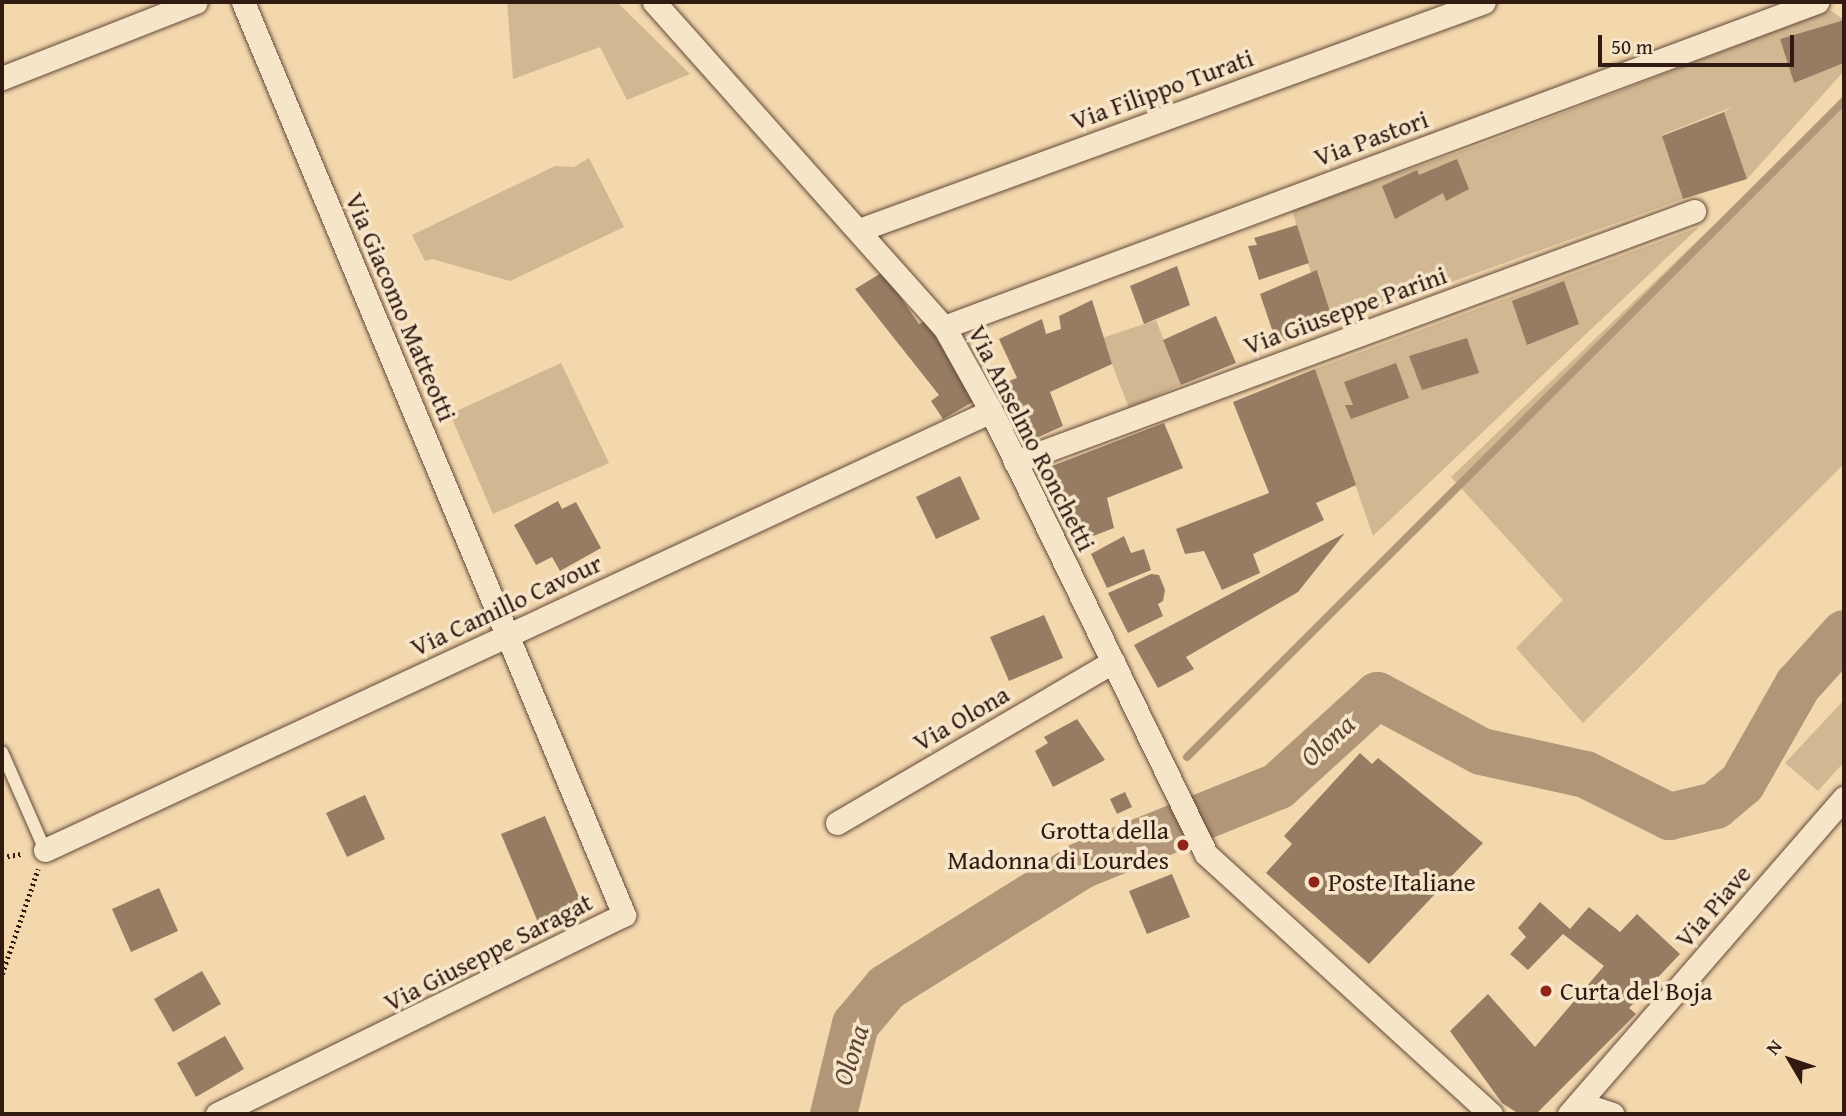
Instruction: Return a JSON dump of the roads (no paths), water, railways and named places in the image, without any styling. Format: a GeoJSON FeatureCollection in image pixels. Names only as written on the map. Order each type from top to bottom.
{"type":"FeatureCollection","features":[{"type":"Feature","properties":{"kind":"street"},"geometry":{"type":"LineString","coordinates":[[2,78],[196,2]]}},
{"type":"Feature","properties":{"kind":"street","name":"Via Giacomo Matteotti"},"geometry":{"type":"LineString","coordinates":[[243,2],[510,634]]}},
{"type":"Feature","properties":{"kind":"street","name":"Via Anselmo Ronchetti"},"geometry":{"type":"LineString","coordinates":[[654,2],[944,327],[991,411],[1206,854],[1492,1114]]}},
{"type":"Feature","properties":{"kind":"street","name":"Via Filippo Turati"},"geometry":{"type":"LineString","coordinates":[[859,230],[1484,2]]}},
{"type":"Feature","properties":{"kind":"street","name":"Via Pastori"},"geometry":{"type":"LineString","coordinates":[[944,327],[1817,2]]}},
{"type":"Feature","properties":{"kind":"street","name":"Via Giuseppe Parini"},"geometry":{"type":"LineString","coordinates":[[1015,462],[1694,211]]}},
{"type":"Feature","properties":{"kind":"street","name":"Via Camillo Cavour"},"geometry":{"type":"LineString","coordinates":[[45,850],[991,411]]}},
{"type":"Feature","properties":{"kind":"street","name":"Via Giuseppe Saragat"},"geometry":{"type":"LineString","coordinates":[[217,1114],[624,915],[517,664],[510,634]]}},
{"type":"Feature","properties":{"kind":"street","name":"Via Olona"},"geometry":{"type":"LineString","coordinates":[[837,823],[1113,662]]}},
{"type":"Feature","properties":{"kind":"street","name":"Via Piave"},"geometry":{"type":"LineString","coordinates":[[1574,1109],[1844,798]]}},
{"type":"Feature","properties":{"kind":"street"},"geometry":{"type":"LineString","coordinates":[[1574,1109],[1612,1114]]}},
{"type":"Feature","properties":{"kind":"lane"},"geometry":{"type":"LineString","coordinates":[[2,752],[45,850]]}},
{"type":"Feature","properties":{"kind":"waterway"},"geometry":{"type":"LineString","coordinates":[[1187,757],[1844,101]]}},
{"type":"Feature","properties":{"kind":"waterway","name":"Olona"},"geometry":{"type":"LineString","coordinates":[[833,1114],[855,1024],[886,987],[1081,865],[1277,786],[1377,695],[1481,751],[1585,774],[1669,816],[1715,805],[1742,782],[1797,685],[1844,633]]}},
{"type":"Feature","properties":{"kind":"place","name":"Grotta della Madonna di Lourdes"},"geometry":{"type":"Point","coordinates":[1183,845]}},
{"type":"Feature","properties":{"kind":"place","name":"Poste Italiane"},"geometry":{"type":"Point","coordinates":[1314,882]}},
{"type":"Feature","properties":{"kind":"place","name":"Curta del Boja"},"geometry":{"type":"Point","coordinates":[1546,991]}}]}
